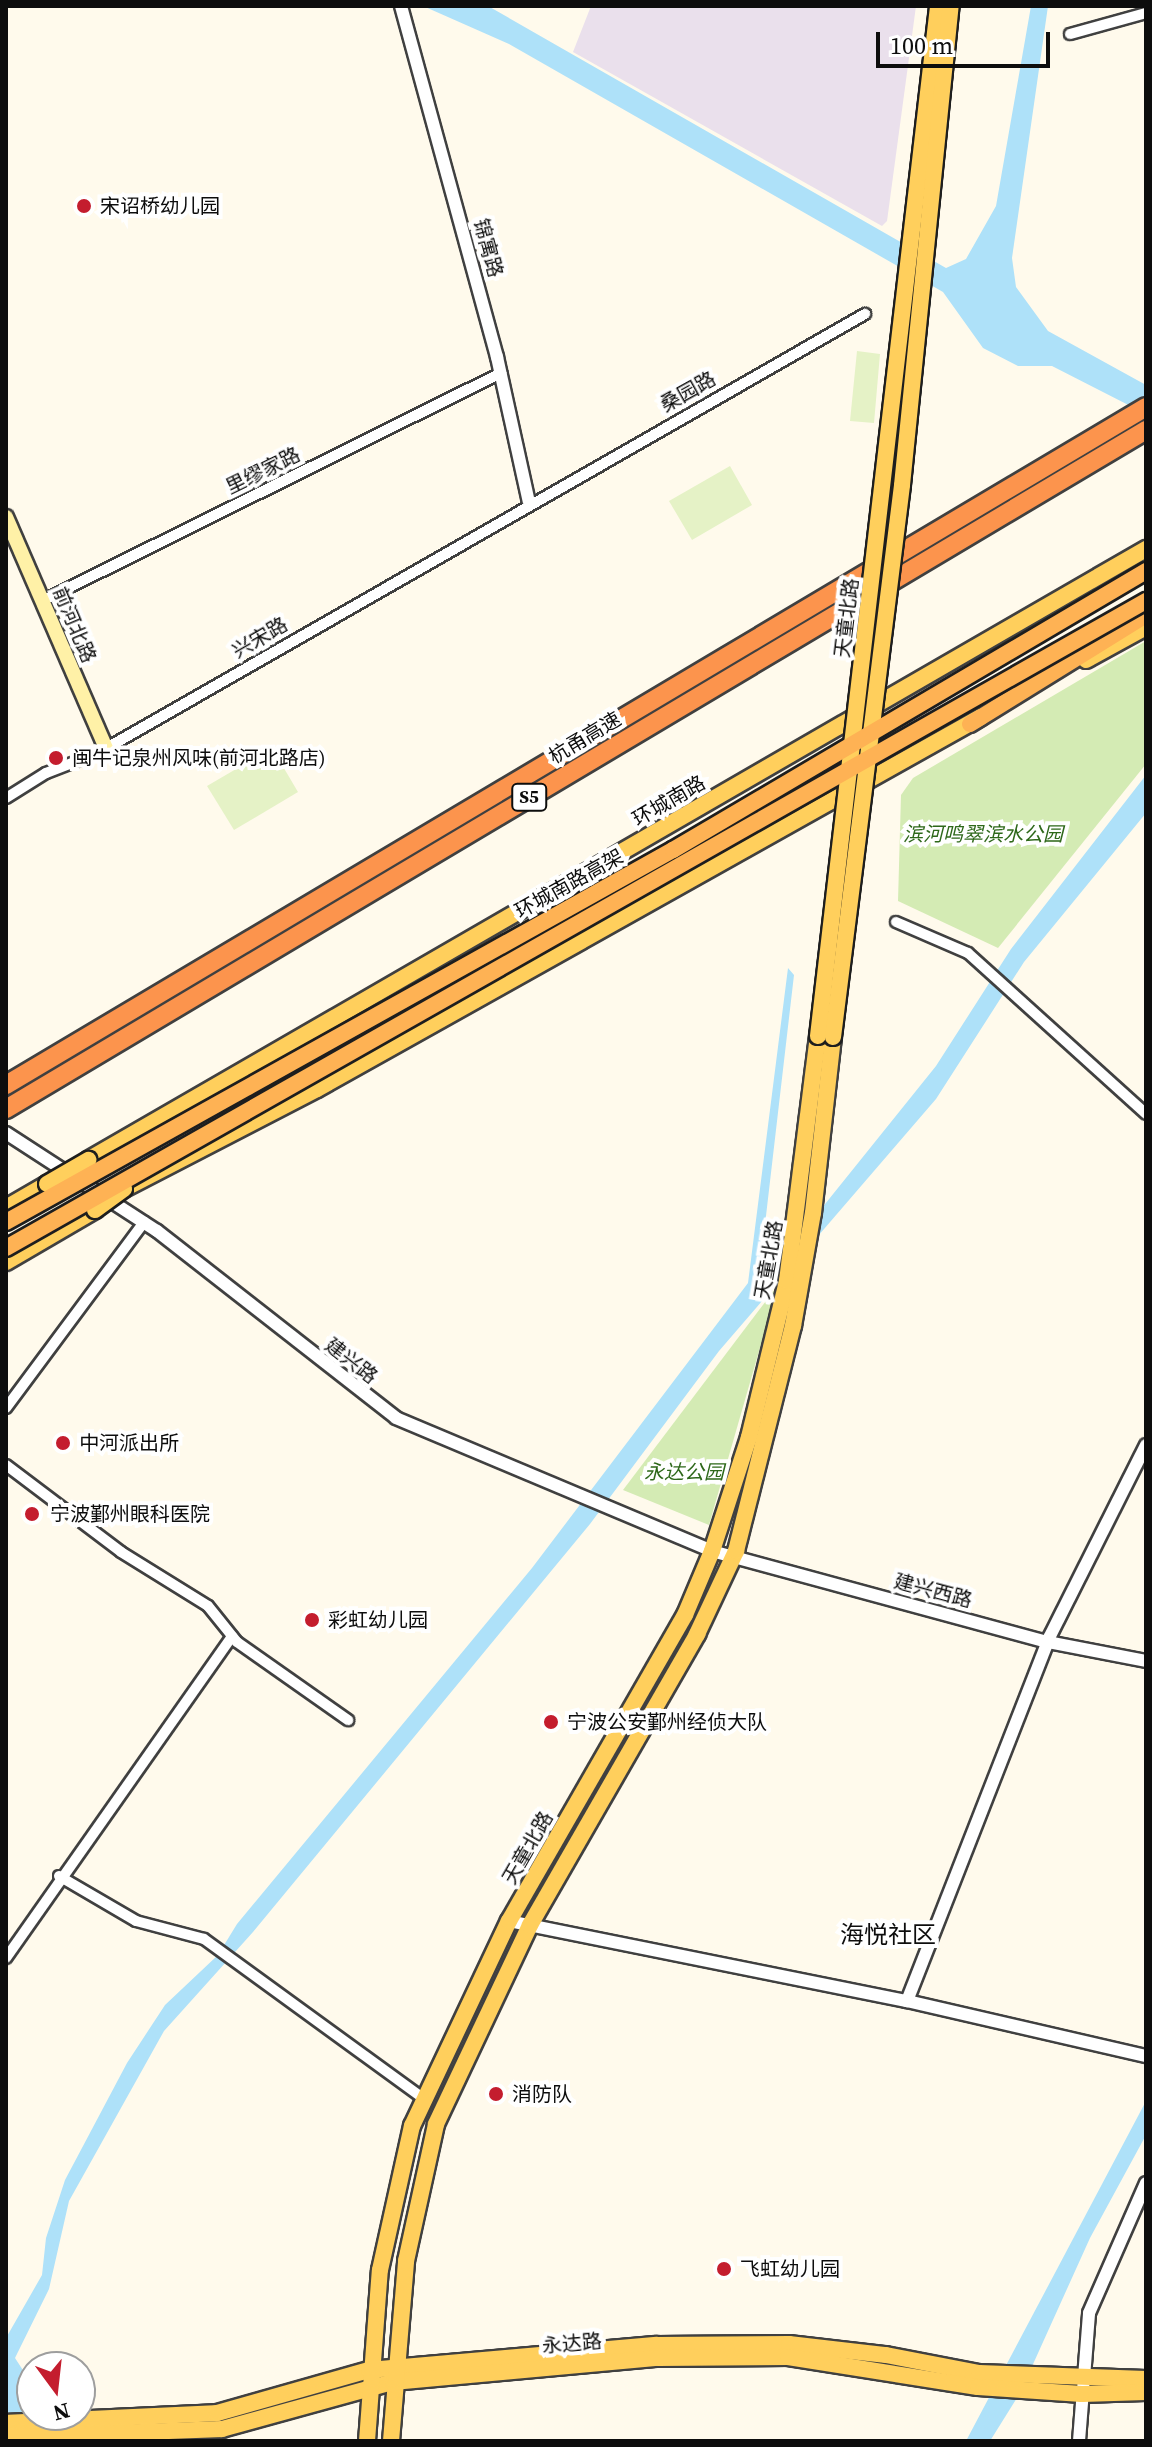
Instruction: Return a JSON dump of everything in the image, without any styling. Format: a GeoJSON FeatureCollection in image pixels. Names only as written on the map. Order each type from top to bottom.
{"type":"FeatureCollection","features":[{"type":"Feature","properties":{"kind":"highway","name":"杭甬高速"},"geometry":{"type":"LineString","coordinates":[[6,1085],[1146,407]]}},
{"type":"Feature","properties":{"kind":"highway","name":"杭甬高速"},"geometry":{"type":"LineString","coordinates":[[8,1121],[120,1039],[1141,433]]}},
{"type":"Feature","properties":{"kind":"highway","name":"环城南路高架"},"geometry":{"type":"LineString","coordinates":[[6,1222],[673,850],[1146,571]]}},
{"type":"Feature","properties":{"kind":"highway","name":"环城南路高架"},"geometry":{"type":"LineString","coordinates":[[6,1248],[1146,601]]}},
{"type":"Feature","properties":{"kind":"highway"},"geometry":{"type":"LineString","coordinates":[[970,724],[1146,615]]}},
{"type":"Feature","properties":{"kind":"main road","name":"天童北路"},"geometry":{"type":"LineString","coordinates":[[391,2441],[394,2374],[406,2261],[436,2124],[530,1925],[697,1634],[733,1557],[790,1342],[813,1213],[826,1036],[938,6]]}},
{"type":"Feature","properties":{"kind":"main road","name":"天童北路"},"geometry":{"type":"LineString","coordinates":[[367,2441],[367,2387],[380,2270],[423,2098],[509,1921],[685,1615],[712,1551],[752,1424],[787,1281],[826,1036],[900,500],[951,6]]}},
{"type":"Feature","properties":{"kind":"main road","name":"前河北路"},"geometry":{"type":"LineString","coordinates":[[6,517],[102,750]]}},
{"type":"Feature","properties":{"kind":"main road","name":"前河北路"},"geometry":{"type":"LineString","coordinates":[[6,538],[102,750]]}},
{"type":"Feature","properties":{"kind":"main road","name":"环城南路"},"geometry":{"type":"LineString","coordinates":[[6,1208],[1146,549]]}},
{"type":"Feature","properties":{"kind":"main road"},"geometry":{"type":"LineString","coordinates":[[6,1262],[95,1210],[124,1189],[317,1089],[1146,627]]}},
{"type":"Feature","properties":{"kind":"main road","name":"永达路"},"geometry":{"type":"LineString","coordinates":[[96,2424],[217,2413],[369,2370],[394,2374],[614,2361],[788,2357],[978,2380],[1146,2392]]}},
{"type":"Feature","properties":{"kind":"main road","name":"永达路"},"geometry":{"type":"LineString","coordinates":[[96,2427],[222,2429],[367,2387],[394,2374]]}},
{"type":"Feature","properties":{"kind":"main road","name":"永达路"},"geometry":{"type":"LineString","coordinates":[[1083,2387],[1146,2379]]}},
{"type":"Feature","properties":{"kind":"main road","name":"永达路"},"geometry":{"type":"LineString","coordinates":[[6,2437],[43,2431]]}},
{"type":"Feature","properties":{"kind":"street","name":"锦寓路"},"geometry":{"type":"LineString","coordinates":[[401,6],[501,373],[529,502]]}},
{"type":"Feature","properties":{"kind":"street"},"geometry":{"type":"LineString","coordinates":[[1070,34],[1146,13]]}},
{"type":"Feature","properties":{"kind":"street","name":"桑园路"},"geometry":{"type":"LineString","coordinates":[[529,502],[865,314]]}},
{"type":"Feature","properties":{"kind":"street","name":"里缪家路"},"geometry":{"type":"LineString","coordinates":[[42,601],[501,373]]}},
{"type":"Feature","properties":{"kind":"street","name":"兴宋路"},"geometry":{"type":"LineString","coordinates":[[6,798],[46,773],[102,750],[529,502]]}},
{"type":"Feature","properties":{"kind":"street"},"geometry":{"type":"LineString","coordinates":[[896,922],[922,929],[968,953],[1146,1114]]}},
{"type":"Feature","properties":{"kind":"street","name":"建兴路"},"geometry":{"type":"LineString","coordinates":[[8,1121],[144,1222],[396,1418],[712,1551]]}},
{"type":"Feature","properties":{"kind":"street"},"geometry":{"type":"LineString","coordinates":[[6,1408],[144,1222]]}},
{"type":"Feature","properties":{"kind":"street"},"geometry":{"type":"LineString","coordinates":[[907,2001],[1048,1642],[1146,1445]]}},
{"type":"Feature","properties":{"kind":"street"},"geometry":{"type":"LineString","coordinates":[[6,1465],[121,1552],[208,1606],[232,1637],[348,1720]]}},
{"type":"Feature","properties":{"kind":"street","name":"建兴西路"},"geometry":{"type":"LineString","coordinates":[[712,1551],[1048,1642],[1146,1661]]}},
{"type":"Feature","properties":{"kind":"street"},"geometry":{"type":"LineString","coordinates":[[6,1958],[59,1876],[232,1637]]}},
{"type":"Feature","properties":{"kind":"street"},"geometry":{"type":"LineString","coordinates":[[59,1876],[136,1921],[204,1939],[423,2098]]}},
{"type":"Feature","properties":{"kind":"street"},"geometry":{"type":"LineString","coordinates":[[509,1921],[907,2001],[1146,2056]]}},
{"type":"Feature","properties":{"kind":"street"},"geometry":{"type":"LineString","coordinates":[[1079,2441],[1089,2313],[1146,2183]]}},
{"type":"Feature","properties":{"kind":"shaded area"},"geometry":{"type":"Polygon","coordinates":[[[591,6],[916,6],[887,221],[882,226],[573,52],[591,6]]]}},
{"type":"Feature","properties":{"kind":"green space"},"geometry":{"type":"Polygon","coordinates":[[[857,351],[880,354],[874,423],[850,421],[857,351]]]}},
{"type":"Feature","properties":{"kind":"green space"},"geometry":{"type":"Polygon","coordinates":[[[730,466],[752,505],[692,540],[669,501],[730,466]]]}},
{"type":"Feature","properties":{"kind":"green space","name":"滨河鸣翠滨水公园"},"geometry":{"type":"Polygon","coordinates":[[[1146,641],[1146,764],[998,948],[898,901],[901,795],[913,778],[1146,641]]]}},
{"type":"Feature","properties":{"kind":"green space"},"geometry":{"type":"Polygon","coordinates":[[[272,748],[298,792],[234,830],[207,786],[272,748]]]}},
{"type":"Feature","properties":{"kind":"green space","name":"永达公园"},"geometry":{"type":"Polygon","coordinates":[[[778,1285],[709,1525],[623,1490],[778,1285]]]}},
{"type":"Feature","properties":{"kind":"water"},"geometry":{"type":"Polygon","coordinates":[[[423,6],[488,6],[946,268],[966,259],[996,206],[1031,6],[1048,6],[1012,258],[1016,287],[1048,331],[1146,385],[1146,414],[1052,366],[1018,366],[983,348],[943,292],[509,44],[423,6]]]}},
{"type":"Feature","properties":{"kind":"water"},"geometry":{"type":"Polygon","coordinates":[[[1146,775],[1146,813],[1024,962],[936,1099],[719,1351],[590,1524],[253,1932],[164,2031],[69,2201],[49,2289],[16,2351],[16,2431],[20,2431],[13,2441],[6,2399],[6,2338],[42,2275],[46,2238],[65,2180],[127,2063],[165,2005],[218,1955],[237,1924],[532,1568],[748,1283],[788,968],[794,975],[759,1276],[768,1275],[936,1066],[1011,949],[1146,775]]]}},
{"type":"Feature","properties":{"kind":"water"},"geometry":{"type":"Polygon","coordinates":[[[1146,2101],[1146,2135],[1090,2238],[1020,2393],[990,2441],[966,2441],[1146,2101]]]}},
{"type":"Feature","properties":{"kind":"place","name":"宋诏桥幼儿园"},"geometry":{"type":"Point","coordinates":[84,206]}},
{"type":"Feature","properties":{"kind":"place","name":"闽牛记泉州风味(前河北路店)"},"geometry":{"type":"Point","coordinates":[56,758]}},
{"type":"Feature","properties":{"kind":"place","name":"中河派出所"},"geometry":{"type":"Point","coordinates":[63,1443]}},
{"type":"Feature","properties":{"kind":"place","name":"宁波鄞州眼科医院"},"geometry":{"type":"Point","coordinates":[32,1514]}},
{"type":"Feature","properties":{"kind":"place","name":"彩虹幼儿园"},"geometry":{"type":"Point","coordinates":[312,1620]}},
{"type":"Feature","properties":{"kind":"place","name":"宁波公安鄞州经侦大队"},"geometry":{"type":"Point","coordinates":[551,1722]}},
{"type":"Feature","properties":{"kind":"place","name":"消防队"},"geometry":{"type":"Point","coordinates":[496,2094]}},
{"type":"Feature","properties":{"kind":"place","name":"飞虹幼儿园"},"geometry":{"type":"Point","coordinates":[724,2269]}},
{"type":"Feature","properties":{"kind":"district","name":"海悦社区"},"geometry":{"type":"Point","coordinates":[888,1935]}}]}
